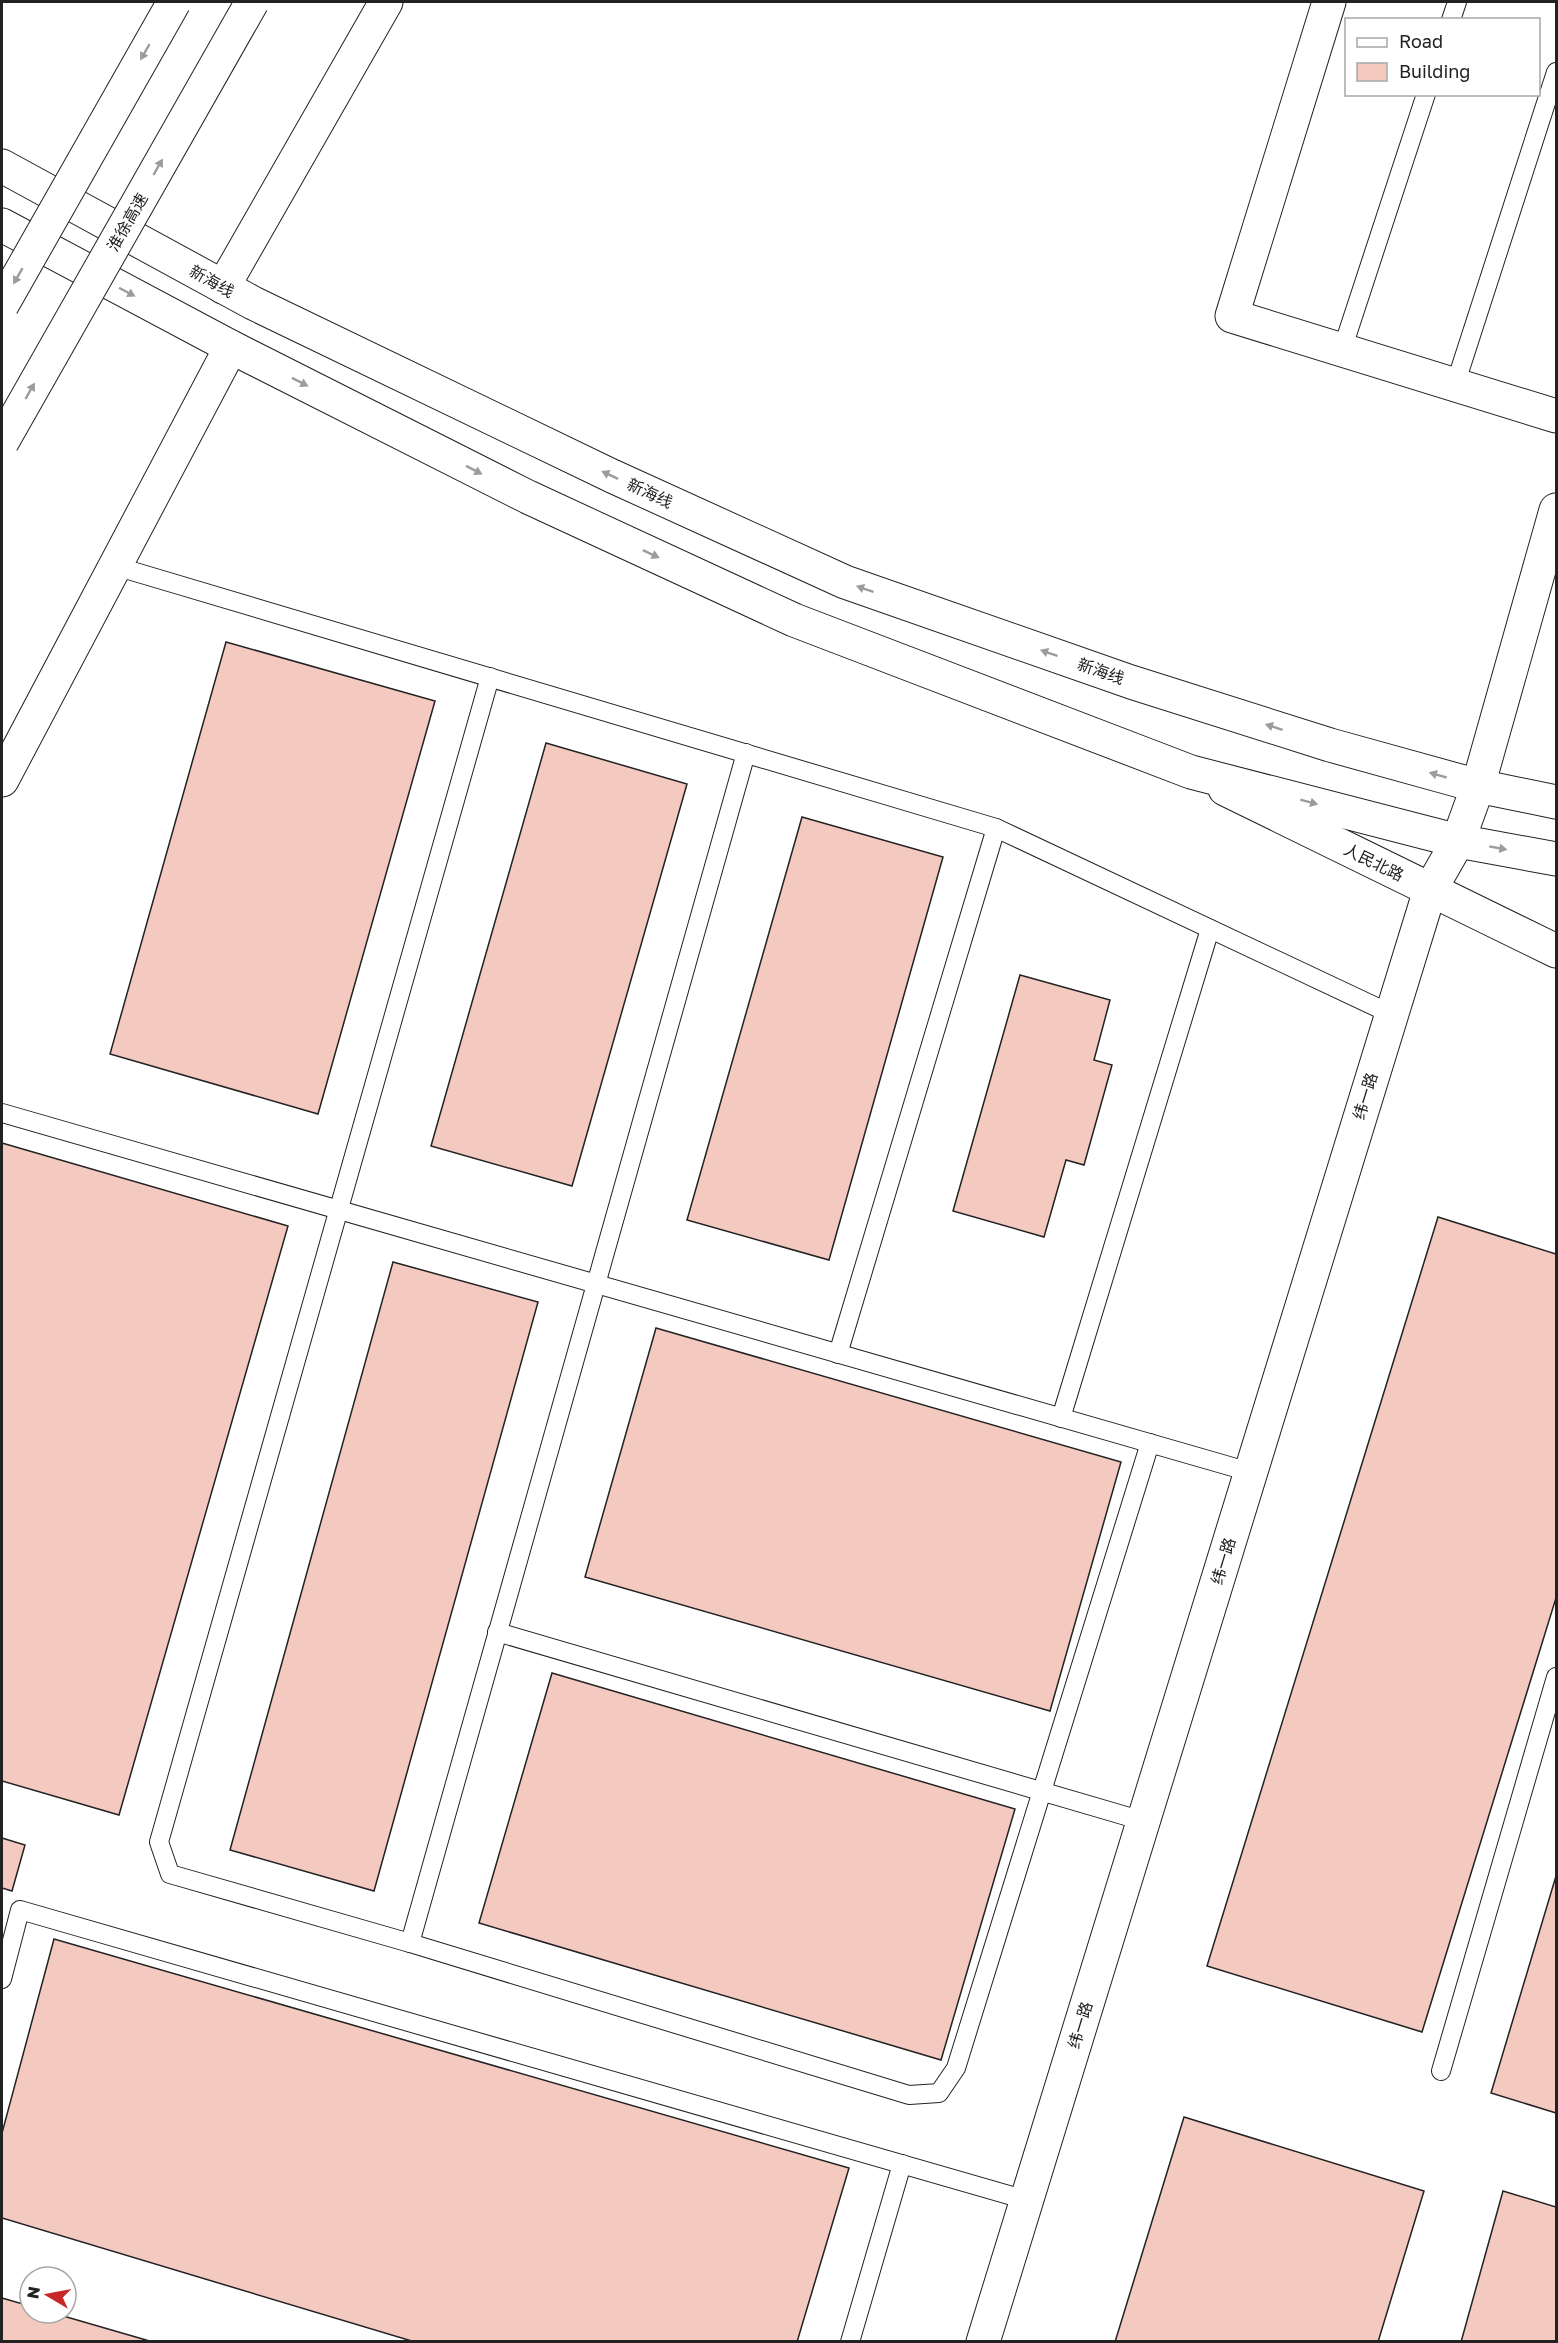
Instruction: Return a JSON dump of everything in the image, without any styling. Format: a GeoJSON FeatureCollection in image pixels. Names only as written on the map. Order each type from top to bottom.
{"type":"FeatureCollection","features":[{"type":"Feature","properties":{"kind":"main road"},"geometry":{"type":"LineString","coordinates":[[2,305],[174,2]]}},
{"type":"Feature","properties":{"kind":"main road","name":"淮徐高速"},"geometry":{"type":"LineString","coordinates":[[2,442],[252,2]]}},
{"type":"Feature","properties":{"kind":"main road"},"geometry":{"type":"LineString","coordinates":[[223,287],[386,2]]}},
{"type":"Feature","properties":{"kind":"main road"},"geometry":{"type":"LineString","coordinates":[[1329,2],[1232,316],[1557,416]]}},
{"type":"Feature","properties":{"kind":"main road","name":"新海线"},"geometry":{"type":"LineString","coordinates":[[2,166],[223,287],[612,476],[844,582],[1131,682],[1330,745],[1478,786],[1557,802]]}},
{"type":"Feature","properties":{"kind":"main road"},"geometry":{"type":"LineString","coordinates":[[2,225],[231,347],[528,497],[794,620],[1191,772],[1458,841],[1557,859]]}},
{"type":"Feature","properties":{"kind":"main road"},"geometry":{"type":"LineString","coordinates":[[2,780],[231,347]]}},
{"type":"Feature","properties":{"kind":"main road","name":"纬一路"},"geometry":{"type":"LineString","coordinates":[[983,2342],[1390,1014],[1430,890],[1458,841],[1478,786],[1546,583],[1557,510]]}},
{"type":"Feature","properties":{"kind":"main road","name":"人民北路"},"geometry":{"type":"LineString","coordinates":[[1191,772],[1557,951]]}},
{"type":"Feature","properties":{"kind":"lane"},"geometry":{"type":"LineString","coordinates":[[1452,18],[1457,2]]}},
{"type":"Feature","properties":{"kind":"lane"},"geometry":{"type":"LineString","coordinates":[[1455,385],[1557,72]]}},
{"type":"Feature","properties":{"kind":"lane"},"geometry":{"type":"LineString","coordinates":[[1342,350],[1425,96]]}},
{"type":"Feature","properties":{"kind":"lane"},"geometry":{"type":"LineString","coordinates":[[116,566],[996,828],[1390,1014]]}},
{"type":"Feature","properties":{"kind":"lane"},"geometry":{"type":"LineString","coordinates":[[489,677],[159,1842],[170,1874],[410,1943],[909,2095],[939,2093],[956,2068],[1149,1443]]}},
{"type":"Feature","properties":{"kind":"lane"},"geometry":{"type":"LineString","coordinates":[[410,1943],[746,753]]}},
{"type":"Feature","properties":{"kind":"lane"},"geometry":{"type":"LineString","coordinates":[[838,1354],[996,828]]}},
{"type":"Feature","properties":{"kind":"lane"},"geometry":{"type":"LineString","coordinates":[[1061,1418],[1210,929]]}},
{"type":"Feature","properties":{"kind":"lane"},"geometry":{"type":"LineString","coordinates":[[2,1113],[1250,1472]]}},
{"type":"Feature","properties":{"kind":"lane"},"geometry":{"type":"LineString","coordinates":[[497,1632],[1143,1821]]}},
{"type":"Feature","properties":{"kind":"lane"},"geometry":{"type":"LineString","coordinates":[[1441,2071],[1557,1677]]}},
{"type":"Feature","properties":{"kind":"lane"},"geometry":{"type":"LineString","coordinates":[[2,1979],[20,1911],[1026,2200]]}},
{"type":"Feature","properties":{"kind":"lane"},"geometry":{"type":"LineString","coordinates":[[850,2342],[902,2164]]}},
{"type":"Feature","properties":{"kind":"building"},"geometry":{"type":"Polygon","coordinates":[[[226,642],[435,701],[318,1114],[110,1054],[226,642]]]}},
{"type":"Feature","properties":{"kind":"building"},"geometry":{"type":"Polygon","coordinates":[[[546,743],[687,784],[572,1186],[431,1146],[546,743]]]}},
{"type":"Feature","properties":{"kind":"building"},"geometry":{"type":"Polygon","coordinates":[[[802,817],[943,857],[829,1260],[687,1220],[802,817]]]}},
{"type":"Feature","properties":{"kind":"building"},"geometry":{"type":"Polygon","coordinates":[[[1020,975],[1110,1000],[1094,1060],[1112,1065],[1084,1165],[1066,1160],[1044,1237],[953,1211],[1020,975]]]}},
{"type":"Feature","properties":{"kind":"building"},"geometry":{"type":"Polygon","coordinates":[[[2,1143],[288,1226],[119,1815],[2,1781],[2,1143]]]}},
{"type":"Feature","properties":{"kind":"building"},"geometry":{"type":"Polygon","coordinates":[[[1438,1217],[1556,1254],[1556,1598],[1422,2032],[1207,1966],[1438,1217]]]}},
{"type":"Feature","properties":{"kind":"building"},"geometry":{"type":"Polygon","coordinates":[[[393,1262],[538,1302],[374,1891],[230,1850],[393,1262]]]}},
{"type":"Feature","properties":{"kind":"building"},"geometry":{"type":"Polygon","coordinates":[[[656,1328],[1121,1462],[1050,1711],[585,1577],[656,1328]]]}},
{"type":"Feature","properties":{"kind":"building"},"geometry":{"type":"Polygon","coordinates":[[[552,1673],[1015,1809],[941,2060],[479,1923],[552,1673]]]}},
{"type":"Feature","properties":{"kind":"building"},"geometry":{"type":"Polygon","coordinates":[[[2,1838],[25,1845],[12,1891],[2,1888],[2,1838]]]}},
{"type":"Feature","properties":{"kind":"building"},"geometry":{"type":"Polygon","coordinates":[[[1556,1876],[1556,2113],[1491,2093],[1556,1876]]]}},
{"type":"Feature","properties":{"kind":"building"},"geometry":{"type":"Polygon","coordinates":[[[54,1939],[849,2168],[797,2342],[415,2342],[2,2218],[2,2133],[54,1939]]]}},
{"type":"Feature","properties":{"kind":"building"},"geometry":{"type":"Polygon","coordinates":[[[1184,2117],[1424,2191],[1378,2342],[1115,2342],[1184,2117]]]}},
{"type":"Feature","properties":{"kind":"building"},"geometry":{"type":"Polygon","coordinates":[[[1503,2191],[1556,2207],[1556,2342],[1461,2342],[1503,2191]]]}},
{"type":"Feature","properties":{"kind":"building"},"geometry":{"type":"Polygon","coordinates":[[[2,2298],[18,2303],[18,2325],[78,2325],[78,2320],[153,2342],[2,2342],[2,2298]]]}}]}
